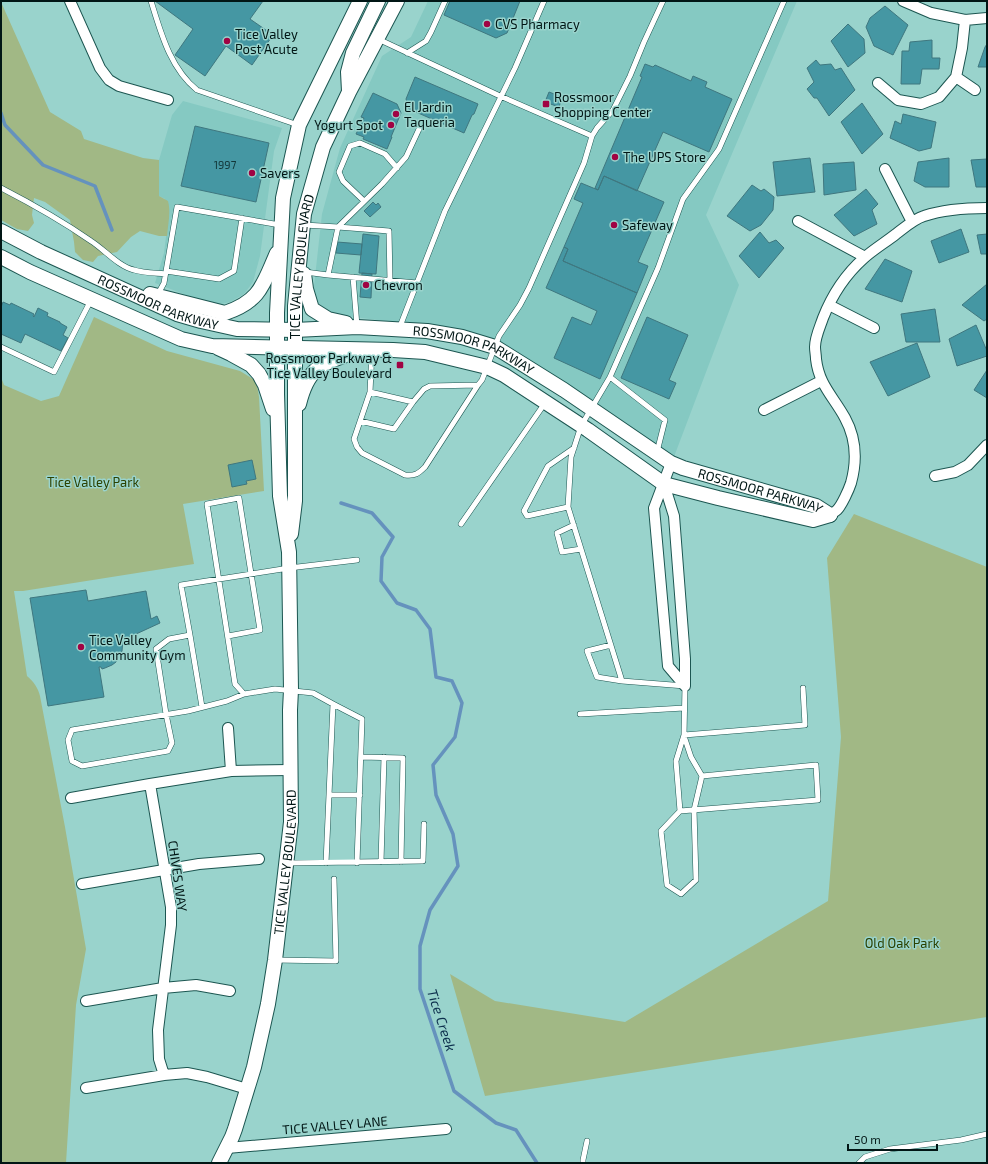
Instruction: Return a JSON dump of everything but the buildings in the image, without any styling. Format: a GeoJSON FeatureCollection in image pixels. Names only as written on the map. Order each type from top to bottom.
{"type":"FeatureCollection","features":[{"type":"Feature","properties":{"kind":"street"},"geometry":{"type":"LineString","coordinates":[[70,1],[100,68],[109,80],[119,86],[168,100]]}},
{"type":"Feature","properties":{"kind":"street","name":"TICE VALLEY BOULEVARD"},"geometry":{"type":"LineString","coordinates":[[289,552],[280,496],[278,422],[277,330],[283,198],[299,125],[360,1]]}},
{"type":"Feature","properties":{"kind":"street"},"geometry":{"type":"LineString","coordinates":[[349,92],[348,72],[353,53],[378,1]]}},
{"type":"Feature","properties":{"kind":"street","name":"TICE VALLEY BOULEVARD"},"geometry":{"type":"LineString","coordinates":[[219,1163],[235,1129],[254,1067],[268,1004],[275,960],[291,822],[289,552],[295,501],[295,306],[304,214],[323,147],[349,92],[397,1]]}},
{"type":"Feature","properties":{"kind":"street"},"geometry":{"type":"LineString","coordinates":[[903,1],[931,13],[965,20],[987,18]]}},
{"type":"Feature","properties":{"kind":"street"},"geometry":{"type":"LineString","coordinates":[[878,83],[898,100],[921,104],[940,97],[956,76],[962,48],[965,20]]}},
{"type":"Feature","properties":{"kind":"street"},"geometry":{"type":"LineString","coordinates":[[956,76],[975,90]]}},
{"type":"Feature","properties":{"kind":"street"},"geometry":{"type":"LineString","coordinates":[[885,168],[912,222]]}},
{"type":"Feature","properties":{"kind":"street"},"geometry":{"type":"LineString","coordinates":[[830,515],[838,510],[848,489],[854,472],[855,455],[853,438],[849,427],[845,418],[821,381],[817,366],[815,347],[818,330],[829,305],[844,280],[865,257],[912,222],[923,216],[942,212],[987,208]]}},
{"type":"Feature","properties":{"kind":"street"},"geometry":{"type":"LineString","coordinates":[[798,221],[865,257]]}},
{"type":"Feature","properties":{"kind":"street","name":"ROSSMOOR PARKWAY"},"geometry":{"type":"LineString","coordinates":[[1,231],[41,252],[108,282],[155,299],[178,314],[201,321],[237,329],[295,330],[357,327],[426,331],[462,337],[495,347],[591,407],[671,463],[682,468],[816,506],[830,515]]}},
{"type":"Feature","properties":{"kind":"street"},"geometry":{"type":"LineString","coordinates":[[155,299],[225,313],[234,310],[249,302],[258,294],[280,245]]}},
{"type":"Feature","properties":{"kind":"street"},"geometry":{"type":"LineString","coordinates":[[301,248],[306,289],[312,309],[328,319],[353,324],[357,327]]}},
{"type":"Feature","properties":{"kind":"street","name":"ROSSMOOR PARKWAY"},"geometry":{"type":"LineString","coordinates":[[1,257],[30,272],[181,339],[212,346],[425,352],[487,367],[504,375],[545,402],[664,484],[813,520],[830,515]]}},
{"type":"Feature","properties":{"kind":"street"},"geometry":{"type":"LineString","coordinates":[[829,305],[874,328]]}},
{"type":"Feature","properties":{"kind":"street"},"geometry":{"type":"LineString","coordinates":[[212,346],[251,365],[259,374],[265,385],[278,422]]}},
{"type":"Feature","properties":{"kind":"street"},"geometry":{"type":"LineString","coordinates":[[295,426],[302,393],[306,382],[317,368],[328,362],[367,350]]}},
{"type":"Feature","properties":{"kind":"street"},"geometry":{"type":"LineString","coordinates":[[764,410],[821,381]]}},
{"type":"Feature","properties":{"kind":"street"},"geometry":{"type":"LineString","coordinates":[[935,476],[955,472],[968,465],[987,445]]}},
{"type":"Feature","properties":{"kind":"street"},"geometry":{"type":"LineString","coordinates":[[671,463],[654,508],[668,666],[685,686]]}},
{"type":"Feature","properties":{"kind":"street"},"geometry":{"type":"LineString","coordinates":[[664,484],[674,516],[685,659],[685,686]]}},
{"type":"Feature","properties":{"kind":"street"},"geometry":{"type":"LineString","coordinates":[[228,728],[231,771]]}},
{"type":"Feature","properties":{"kind":"street"},"geometry":{"type":"LineString","coordinates":[[71,798],[231,771],[290,770]]}},
{"type":"Feature","properties":{"kind":"street","name":"CHIVES WAY"},"geometry":{"type":"LineString","coordinates":[[150,784],[171,906],[171,925],[158,1030],[159,1059],[164,1075]]}},
{"type":"Feature","properties":{"kind":"street"},"geometry":{"type":"LineString","coordinates":[[82,884],[199,864],[259,859]]}},
{"type":"Feature","properties":{"kind":"street"},"geometry":{"type":"LineString","coordinates":[[86,1001],[163,988],[196,985],[230,991]]}},
{"type":"Feature","properties":{"kind":"street"},"geometry":{"type":"LineString","coordinates":[[86,1088],[164,1075],[187,1073],[207,1077],[247,1089]]}},
{"type":"Feature","properties":{"kind":"street","name":"TICE VALLEY LANE"},"geometry":{"type":"LineString","coordinates":[[227,1148],[446,1129]]}},
{"type":"Feature","properties":{"kind":"lane"},"geometry":{"type":"LineString","coordinates":[[151,1],[163,39],[177,68],[191,85],[197,90],[299,125]]}},
{"type":"Feature","properties":{"kind":"lane"},"geometry":{"type":"LineString","coordinates":[[407,53],[426,41],[445,1]]}},
{"type":"Feature","properties":{"kind":"lane"},"geometry":{"type":"LineString","coordinates":[[398,330],[445,211],[515,68],[544,1]]}},
{"type":"Feature","properties":{"kind":"lane"},"geometry":{"type":"LineString","coordinates":[[367,350],[370,392],[354,439],[357,447],[362,453],[405,475],[412,476],[425,467],[482,380],[499,336],[520,305],[529,288],[584,163],[592,136],[613,110],[630,76],[663,1]]}},
{"type":"Feature","properties":{"kind":"lane"},"geometry":{"type":"LineString","coordinates":[[622,681],[568,507],[571,457],[581,426],[610,377],[658,268],[683,199],[719,149],[784,1]]}},
{"type":"Feature","properties":{"kind":"lane"},"geometry":{"type":"LineString","coordinates":[[377,39],[500,96],[592,136]]}},
{"type":"Feature","properties":{"kind":"lane"},"geometry":{"type":"LineString","coordinates":[[328,275],[338,226],[397,168],[406,157],[420,127]]}},
{"type":"Feature","properties":{"kind":"lane"},"geometry":{"type":"LineString","coordinates":[[364,201],[343,181],[339,172],[350,146],[360,143],[385,154],[397,168]]}},
{"type":"Feature","properties":{"kind":"lane"},"geometry":{"type":"LineString","coordinates":[[1,188],[94,242],[110,257],[134,270],[219,279],[234,271],[242,218]]}},
{"type":"Feature","properties":{"kind":"lane"},"geometry":{"type":"LineString","coordinates":[[155,299],[164,283],[177,207],[281,225]]}},
{"type":"Feature","properties":{"kind":"lane"},"geometry":{"type":"LineString","coordinates":[[303,225],[338,226],[389,232],[390,281]]}},
{"type":"Feature","properties":{"kind":"lane"},"geometry":{"type":"LineString","coordinates":[[304,272],[417,283]]}},
{"type":"Feature","properties":{"kind":"lane"},"geometry":{"type":"LineString","coordinates":[[353,277],[357,327]]}},
{"type":"Feature","properties":{"kind":"lane"},"geometry":{"type":"LineString","coordinates":[[1,347],[54,372],[91,299]]}},
{"type":"Feature","properties":{"kind":"lane"},"geometry":{"type":"LineString","coordinates":[[610,377],[665,420],[657,453]]}},
{"type":"Feature","properties":{"kind":"lane"},"geometry":{"type":"LineString","coordinates":[[360,421],[394,429],[424,389],[430,386],[478,385]]}},
{"type":"Feature","properties":{"kind":"lane"},"geometry":{"type":"LineString","coordinates":[[370,392],[414,402]]}},
{"type":"Feature","properties":{"kind":"lane"},"geometry":{"type":"LineString","coordinates":[[461,524],[545,402]]}},
{"type":"Feature","properties":{"kind":"lane"},"geometry":{"type":"LineString","coordinates":[[568,507],[527,516],[524,511],[548,466],[574,448]]}},
{"type":"Feature","properties":{"kind":"lane"},"geometry":{"type":"LineString","coordinates":[[228,636],[260,630],[239,498],[207,504],[220,579],[228,636],[235,684],[244,694]]}},
{"type":"Feature","properties":{"kind":"lane"},"geometry":{"type":"LineString","coordinates":[[574,525],[557,533],[562,552],[581,549]]}},
{"type":"Feature","properties":{"kind":"lane"},"geometry":{"type":"LineString","coordinates":[[202,707],[181,585],[289,568],[357,560]]}},
{"type":"Feature","properties":{"kind":"lane"},"geometry":{"type":"LineString","coordinates":[[190,635],[169,639],[156,648],[166,714],[172,743],[168,751],[82,766],[72,762],[68,740],[72,730],[166,714],[202,707],[227,701],[244,694],[275,688],[313,693],[362,719],[358,863]]}},
{"type":"Feature","properties":{"kind":"lane"},"geometry":{"type":"LineString","coordinates":[[611,645],[587,651],[596,677],[622,681],[685,686],[684,735],[676,761],[680,811]]}},
{"type":"Feature","properties":{"kind":"lane"},"geometry":{"type":"LineString","coordinates":[[684,735],[805,724],[803,688]]}},
{"type":"Feature","properties":{"kind":"lane"},"geometry":{"type":"LineString","coordinates":[[326,863],[332,704]]}},
{"type":"Feature","properties":{"kind":"lane"},"geometry":{"type":"LineString","coordinates":[[580,714],[684,708]]}},
{"type":"Feature","properties":{"kind":"lane"},"geometry":{"type":"LineString","coordinates":[[684,735],[691,757],[702,776],[694,810],[696,880],[681,894],[667,885],[661,831],[680,811],[694,810],[818,800],[816,765],[702,776]]}},
{"type":"Feature","properties":{"kind":"lane"},"geometry":{"type":"LineString","coordinates":[[361,757],[403,758],[401,862]]}},
{"type":"Feature","properties":{"kind":"lane"},"geometry":{"type":"LineString","coordinates":[[382,862],[384,757]]}},
{"type":"Feature","properties":{"kind":"lane"},"geometry":{"type":"LineString","coordinates":[[329,795],[360,795]]}},
{"type":"Feature","properties":{"kind":"lane"},"geometry":{"type":"LineString","coordinates":[[286,863],[423,861],[424,824]]}},
{"type":"Feature","properties":{"kind":"lane"},"geometry":{"type":"LineString","coordinates":[[275,960],[336,962],[334,879]]}},
{"type":"Feature","properties":{"kind":"lane"},"geometry":{"type":"LineString","coordinates":[[859,1163],[865,1157],[890,1149],[961,1140],[987,1134]]}},
{"type":"Feature","properties":{"kind":"lane"},"geometry":{"type":"LineString","coordinates":[[583,1163],[582,1160],[587,1141]]}},
{"type":"Feature","properties":{"kind":"shaded area","name":"Rossmoor Shopping Center"},"geometry":{"type":"Polygon","coordinates":[[[428,1],[797,1],[706,215],[739,285],[669,470],[499,345],[400,323],[324,313],[313,295],[322,214],[340,148],[382,56],[411,37],[428,1]]]}},
{"type":"Feature","properties":{"kind":"shaded area"},"geometry":{"type":"Polygon","coordinates":[[[183,101],[282,128],[274,151],[260,256],[253,282],[244,294],[230,302],[217,305],[199,300],[155,283],[164,253],[169,213],[165,199],[159,196],[159,160],[172,115],[183,101]]]}},
{"type":"Feature","properties":{"kind":"green space"},"geometry":{"type":"Polygon","coordinates":[[[1,2],[50,112],[81,131],[84,139],[143,158],[159,160],[159,196],[168,201],[169,205],[167,236],[159,236],[140,231],[131,237],[117,252],[98,256],[93,262],[83,260],[75,252],[70,220],[45,202],[34,198],[32,215],[34,223],[28,231],[17,229],[1,220],[1,2]]]}},
{"type":"Feature","properties":{"kind":"green space","name":"Tice Valley Park"},"geometry":{"type":"Polygon","coordinates":[[[94,317],[167,351],[240,371],[253,379],[257,385],[259,397],[264,491],[183,504],[194,564],[23,591],[14,591],[27,676],[35,685],[40,696],[86,949],[76,1005],[66,1163],[1,1163],[1,377],[4,385],[41,401],[59,396],[94,317]]]}},
{"type":"Feature","properties":{"kind":"green space","name":"Old Oak Park"},"geometry":{"type":"Polygon","coordinates":[[[854,514],[987,567],[987,1017],[485,1096],[450,974],[495,1001],[625,1022],[828,901],[841,737],[827,558],[854,514]]]}},
{"type":"Feature","properties":{"kind":"waterway","name":"Tice Creek"},"geometry":{"type":"LineString","coordinates":[[1,113],[5,125],[43,165],[95,186],[112,230]]}},
{"type":"Feature","properties":{"kind":"waterway","name":"Tice Creek"},"geometry":{"type":"LineString","coordinates":[[341,503],[372,513],[393,537],[382,557],[381,581],[397,603],[416,610],[430,629],[436,677],[452,681],[462,703],[455,737],[433,765],[436,795],[453,834],[458,866],[430,910],[420,946],[420,989],[454,1091],[496,1123],[516,1130],[537,1163]]}},
{"type":"Feature","properties":{"kind":"place","name":"CVS Pharmacy"},"geometry":{"type":"Point","coordinates":[487,24]}},
{"type":"Feature","properties":{"kind":"place","name":"Tice Valley Post Acute"},"geometry":{"type":"Point","coordinates":[227,41]}},
{"type":"Feature","properties":{"kind":"place","name":"Rossmoor Shopping Center"},"geometry":{"type":"Point","coordinates":[546,104]}},
{"type":"Feature","properties":{"kind":"place","name":"El Jardin Taqueria"},"geometry":{"type":"Point","coordinates":[396,114]}},
{"type":"Feature","properties":{"kind":"place","name":"Yogurt Spot"},"geometry":{"type":"Point","coordinates":[391,125]}},
{"type":"Feature","properties":{"kind":"place","name":"The UPS Store"},"geometry":{"type":"Point","coordinates":[615,157]}},
{"type":"Feature","properties":{"kind":"place","name":"Savers"},"geometry":{"type":"Point","coordinates":[252,173]}},
{"type":"Feature","properties":{"kind":"place","name":"Safeway"},"geometry":{"type":"Point","coordinates":[614,225]}},
{"type":"Feature","properties":{"kind":"place","name":"Chevron"},"geometry":{"type":"Point","coordinates":[366,285]}},
{"type":"Feature","properties":{"kind":"place","name":"Rossmoor Parkway & Tice Valley Boulevard"},"geometry":{"type":"Point","coordinates":[400,365]}},
{"type":"Feature","properties":{"kind":"place","name":"Tice Valley Community Gym"},"geometry":{"type":"Point","coordinates":[81,647]}}]}
